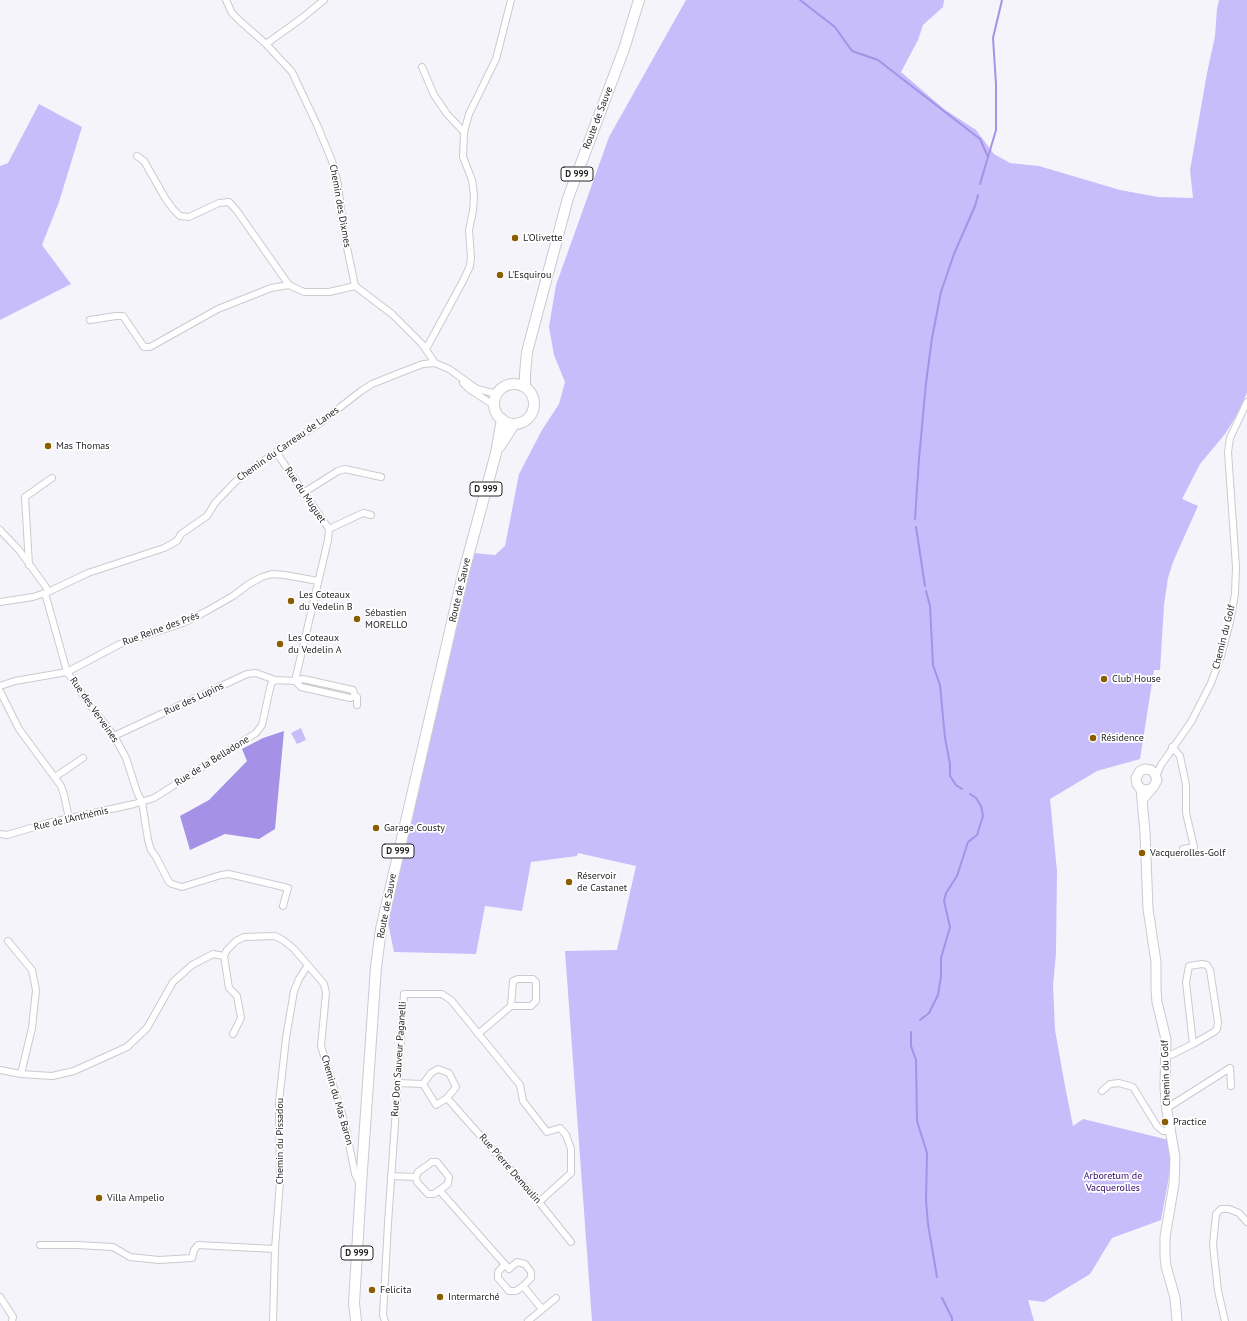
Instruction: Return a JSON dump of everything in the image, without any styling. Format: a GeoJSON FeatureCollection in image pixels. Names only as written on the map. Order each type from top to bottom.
{"type":"FeatureCollection","features":[{"type":"Feature","properties":{"kind":"main road","name":"Route de Sauve"},"geometry":{"type":"LineString","coordinates":[[508,385],[518,374],[527,352],[568,198],[624,49],[639,0]]}},
{"type":"Feature","properties":{"kind":"main road","name":"Route de Sauve"},"geometry":{"type":"LineString","coordinates":[[525,387],[527,352]]}},
{"type":"Feature","properties":{"kind":"main road"},"geometry":{"type":"LineString","coordinates":[[514,384],[525,387],[533,396],[534,409],[531,415],[526,420],[514,424],[502,419],[496,411],[495,406],[497,394],[508,385],[514,384]]}},
{"type":"Feature","properties":{"kind":"main road","name":"Route de Sauve"},"geometry":{"type":"LineString","coordinates":[[356,1321],[354,1303],[361,1185],[376,967],[381,929],[463,575],[496,453],[502,419]]}},
{"type":"Feature","properties":{"kind":"main road","name":"Route de Sauve"},"geometry":{"type":"LineString","coordinates":[[496,453],[514,424]]}},
{"type":"Feature","properties":{"kind":"street","name":"Chemin des Dixmes"},"geometry":{"type":"LineString","coordinates":[[226,0],[232,13],[266,44],[292,72],[332,161],[338,184],[344,233],[355,286]]}},
{"type":"Feature","properties":{"kind":"street"},"geometry":{"type":"LineString","coordinates":[[266,44],[324,0]]}},
{"type":"Feature","properties":{"kind":"street"},"geometry":{"type":"LineString","coordinates":[[426,349],[470,266],[471,257],[469,230],[473,211],[474,195],[472,180],[463,157],[464,132],[469,114],[496,59],[511,0]]}},
{"type":"Feature","properties":{"kind":"street"},"geometry":{"type":"LineString","coordinates":[[422,67],[439,102],[447,114],[464,132]]}},
{"type":"Feature","properties":{"kind":"street"},"geometry":{"type":"LineString","coordinates":[[137,156],[144,162],[165,198],[180,216],[189,216],[219,203],[229,202],[289,285],[304,292],[329,292],[355,286],[392,314],[412,333],[426,349],[435,363],[449,369],[469,389],[495,406]]}},
{"type":"Feature","properties":{"kind":"street"},"geometry":{"type":"LineString","coordinates":[[90,320],[123,316],[144,347],[150,347],[218,309],[271,288],[289,285]]}},
{"type":"Feature","properties":{"kind":"street","name":"Chemin du Carreau de Lanes"},"geometry":{"type":"LineString","coordinates":[[0,602],[46,592],[88,573],[164,548],[177,541],[181,534],[207,516],[215,503],[236,481],[320,423],[372,384],[423,364],[435,363]]}},
{"type":"Feature","properties":{"kind":"street"},"geometry":{"type":"LineString","coordinates":[[457,376],[477,389],[497,394]]}},
{"type":"Feature","properties":{"kind":"street","name":"Chemin du Golf"},"geometry":{"type":"LineString","coordinates":[[1153,773],[1161,765],[1172,747],[1191,722],[1211,683],[1221,656],[1230,622],[1236,567],[1228,452],[1230,438],[1247,402]]}},
{"type":"Feature","properties":{"kind":"street","name":"Rue du Muguet"},"geometry":{"type":"LineString","coordinates":[[276,452],[329,530],[328,540],[294,680]]}},
{"type":"Feature","properties":{"kind":"street"},"geometry":{"type":"LineString","coordinates":[[304,493],[338,471],[345,469],[381,477]]}},
{"type":"Feature","properties":{"kind":"street"},"geometry":{"type":"LineString","coordinates":[[29,565],[25,497],[52,478]]}},
{"type":"Feature","properties":{"kind":"street"},"geometry":{"type":"LineString","coordinates":[[329,530],[363,513],[371,515]]}},
{"type":"Feature","properties":{"kind":"street","name":"Rue des Verveines"},"geometry":{"type":"LineString","coordinates":[[0,530],[18,550],[46,587],[67,672],[86,700],[114,736],[126,758],[137,792],[142,802],[151,850],[169,882],[182,887],[229,874],[288,888],[283,906]]}},
{"type":"Feature","properties":{"kind":"street","name":"Rue Reine des Prés"},"geometry":{"type":"LineString","coordinates":[[0,686],[15,681],[67,672],[120,644],[183,623],[205,612],[262,577],[272,574],[318,581]]}},
{"type":"Feature","properties":{"kind":"street","name":"Rue des Lupins"},"geometry":{"type":"LineString","coordinates":[[114,736],[247,674],[256,673],[275,680]]}},
{"type":"Feature","properties":{"kind":"street"},"geometry":{"type":"LineString","coordinates":[[275,680],[304,679],[352,690],[357,697],[357,705]]}},
{"type":"Feature","properties":{"kind":"street","name":"Rue de la Belladone"},"geometry":{"type":"LineString","coordinates":[[142,802],[158,795],[256,733],[262,725],[271,684],[275,680]]}},
{"type":"Feature","properties":{"kind":"street"},"geometry":{"type":"LineString","coordinates":[[0,691],[19,729],[32,748],[56,777],[64,795],[69,818]]}},
{"type":"Feature","properties":{"kind":"street"},"geometry":{"type":"LineString","coordinates":[[1172,747],[1180,756],[1186,785],[1186,813],[1194,847],[1183,849]]}},
{"type":"Feature","properties":{"kind":"street"},"geometry":{"type":"LineString","coordinates":[[56,777],[83,758]]}},
{"type":"Feature","properties":{"kind":"street"},"geometry":{"type":"LineString","coordinates":[[1142,800],[1156,783],[1153,773],[1142,770],[1136,775],[1137,784],[1141,789],[1148,790],[1151,788]]}},
{"type":"Feature","properties":{"kind":"street","name":"Chemin du Golf"},"geometry":{"type":"LineString","coordinates":[[1141,789],[1145,832],[1148,909],[1156,962],[1157,1002],[1166,1039],[1165,1088],[1175,1164],[1174,1184],[1165,1237],[1165,1256],[1166,1266],[1175,1298],[1177,1321]]}},
{"type":"Feature","properties":{"kind":"street","name":"Rue de l'Anthémis"},"geometry":{"type":"LineString","coordinates":[[0,834],[7,835],[48,822],[142,802]]}},
{"type":"Feature","properties":{"kind":"street","name":"Chemin du Mas Baron"},"geometry":{"type":"LineString","coordinates":[[224,956],[227,950],[236,941],[244,937],[275,936],[283,940],[308,965],[324,984],[326,993],[322,1046],[345,1124],[355,1174],[361,1185]]}},
{"type":"Feature","properties":{"kind":"street"},"geometry":{"type":"LineString","coordinates":[[8,941],[32,970],[36,990],[32,1028],[22,1074]]}},
{"type":"Feature","properties":{"kind":"street"},"geometry":{"type":"LineString","coordinates":[[0,1070],[22,1074],[52,1076],[74,1071],[127,1046],[146,1028],[173,982],[192,965],[213,954],[224,956],[229,988],[237,996],[241,1018],[233,1034]]}},
{"type":"Feature","properties":{"kind":"street"},"geometry":{"type":"LineString","coordinates":[[1166,1056],[1193,1044],[1214,1032],[1217,1028],[1218,1022],[1210,970],[1207,965],[1202,964],[1189,966],[1186,982],[1193,1044]]}},
{"type":"Feature","properties":{"kind":"street","name":"Chemin du Pissadou"},"geometry":{"type":"LineString","coordinates":[[273,1321],[275,1249],[280,1181],[279,1102],[285,1046],[294,991],[299,979],[308,965]]}},
{"type":"Feature","properties":{"kind":"street"},"geometry":{"type":"LineString","coordinates":[[478,1034],[511,1006],[531,1006],[536,1001],[536,982],[533,979],[518,979],[513,981],[511,1006]]}},
{"type":"Feature","properties":{"kind":"street","name":"Rue Don Sauveur Paganelli"},"geometry":{"type":"LineString","coordinates":[[385,1321],[383,1315],[391,1176],[404,994],[442,994],[451,1000],[520,1085],[523,1101],[547,1132],[560,1128],[566,1135],[571,1149],[571,1174],[539,1202]]}},
{"type":"Feature","properties":{"kind":"street"},"geometry":{"type":"LineString","coordinates":[[1167,1108],[1230,1068],[1231,1086]]}},
{"type":"Feature","properties":{"kind":"street"},"geometry":{"type":"LineString","coordinates":[[438,1069],[449,1073],[456,1087],[447,1098],[436,1105],[423,1084],[431,1072],[438,1069]]}},
{"type":"Feature","properties":{"kind":"street"},"geometry":{"type":"LineString","coordinates":[[1102,1091],[1110,1084],[1119,1082],[1133,1088],[1157,1126],[1163,1131],[1171,1131]]}},
{"type":"Feature","properties":{"kind":"street"},"geometry":{"type":"LineString","coordinates":[[398,1083],[423,1084]]}},
{"type":"Feature","properties":{"kind":"street","name":"Rue Pierre Demoulin"},"geometry":{"type":"LineString","coordinates":[[447,1098],[539,1202],[571,1242]]}},
{"type":"Feature","properties":{"kind":"street"},"geometry":{"type":"LineString","coordinates":[[432,1162],[437,1162],[449,1177],[448,1184],[440,1191],[434,1194],[428,1194],[417,1182],[416,1176],[418,1172],[432,1162]]}},
{"type":"Feature","properties":{"kind":"street"},"geometry":{"type":"LineString","coordinates":[[391,1176],[416,1176]]}},
{"type":"Feature","properties":{"kind":"street"},"geometry":{"type":"LineString","coordinates":[[440,1191],[509,1269],[517,1262],[525,1264],[531,1272],[531,1278],[516,1291],[509,1291],[498,1278],[498,1272],[504,1264]]}},
{"type":"Feature","properties":{"kind":"street"},"geometry":{"type":"LineString","coordinates":[[1225,1321],[1218,1291],[1213,1245],[1216,1214],[1221,1209],[1229,1208],[1239,1213],[1247,1222]]}},
{"type":"Feature","properties":{"kind":"street"},"geometry":{"type":"LineString","coordinates":[[40,1246],[113,1246],[130,1257],[159,1260],[192,1258],[194,1250],[198,1245],[275,1249]]}},
{"type":"Feature","properties":{"kind":"street"},"geometry":{"type":"LineString","coordinates":[[523,1286],[542,1309]]}},
{"type":"Feature","properties":{"kind":"street"},"geometry":{"type":"LineString","coordinates":[[0,1297],[12,1317],[12,1321]]}},
{"type":"Feature","properties":{"kind":"street"},"geometry":{"type":"LineString","coordinates":[[529,1321],[556,1298]]}},
{"type":"Feature","properties":{"kind":"green space","name":"Arboretum de Vacquerolles"},"geometry":{"type":"Polygon","coordinates":[[[686,0],[944,0],[943,7],[923,25],[918,40],[901,72],[944,109],[976,130],[994,154],[1010,163],[1039,166],[1120,190],[1158,197],[1193,198],[1190,170],[1215,36],[1219,0],[1247,0],[1247,393],[1235,418],[1225,434],[1200,464],[1182,499],[1198,506],[1173,562],[1168,578],[1164,605],[1160,670],[1154,670],[1140,759],[1097,771],[1050,799],[1057,871],[1056,953],[1053,985],[1055,1030],[1073,1126],[1083,1119],[1169,1140],[1172,1160],[1161,1220],[1112,1238],[1090,1274],[1044,1302],[1028,1300],[1034,1321],[592,1321],[565,951],[617,950],[636,866],[578,853],[577,856],[531,862],[522,911],[485,906],[476,954],[394,952],[388,923],[474,553],[495,555],[505,546],[519,474],[542,430],[559,404],[565,382],[554,355],[549,327],[556,285],[609,137],[686,0]]]}},
{"type":"Feature","properties":{"kind":"green space"},"geometry":{"type":"Polygon","coordinates":[[[39,104],[82,127],[59,202],[42,245],[71,284],[0,320],[0,166],[8,163],[39,104]]]}},
{"type":"Feature","properties":{"kind":"green space"},"geometry":{"type":"Polygon","coordinates":[[[301,728],[306,740],[297,744],[291,733],[301,728]]]}},
{"type":"Feature","properties":{"kind":"shaded area"},"geometry":{"type":"Polygon","coordinates":[[[284,731],[275,829],[259,839],[225,834],[190,850],[180,816],[209,800],[247,761],[242,749],[263,738],[284,731]]]}},
{"type":"Feature","properties":{"kind":"waterway"},"geometry":{"type":"LineString","coordinates":[[800,0],[835,27],[852,51],[878,60],[980,139],[988,157]]}},
{"type":"Feature","properties":{"kind":"waterway"},"geometry":{"type":"LineString","coordinates":[[980,184],[996,130],[996,84],[993,38],[1002,0]]}},
{"type":"Feature","properties":{"kind":"waterway"},"geometry":{"type":"LineString","coordinates":[[915,519],[926,383],[932,338],[941,292],[954,254],[975,206],[978,195]]}},
{"type":"Feature","properties":{"kind":"waterway"},"geometry":{"type":"LineString","coordinates":[[916,527],[925,586]]}},
{"type":"Feature","properties":{"kind":"waterway"},"geometry":{"type":"LineString","coordinates":[[926,591],[930,606],[933,665],[940,685],[945,738],[950,764],[950,776],[956,785],[962,789]]}},
{"type":"Feature","properties":{"kind":"waterway"},"geometry":{"type":"LineString","coordinates":[[920,1020],[929,1013],[938,995],[941,976],[941,958],[950,927],[944,901],[946,893],[957,876],[968,842],[977,835],[983,816],[981,806],[976,798],[970,794]]}},
{"type":"Feature","properties":{"kind":"waterway"},"geometry":{"type":"LineString","coordinates":[[911,1032],[911,1046],[916,1060],[917,1121],[927,1153],[926,1200],[928,1224],[937,1277]]}},
{"type":"Feature","properties":{"kind":"waterway"},"geometry":{"type":"LineString","coordinates":[[942,1298],[952,1321]]}},
{"type":"Feature","properties":{"kind":"place","name":"L'Olivette"},"geometry":{"type":"Point","coordinates":[515,238]}},
{"type":"Feature","properties":{"kind":"place","name":"L'Esquirou"},"geometry":{"type":"Point","coordinates":[500,275]}},
{"type":"Feature","properties":{"kind":"place","name":"Mas Thomas"},"geometry":{"type":"Point","coordinates":[48,446]}},
{"type":"Feature","properties":{"kind":"place","name":"Les Coteaux du Vedelin B"},"geometry":{"type":"Point","coordinates":[291,601]}},
{"type":"Feature","properties":{"kind":"place","name":"Sébastien MORELLO"},"geometry":{"type":"Point","coordinates":[357,619]}},
{"type":"Feature","properties":{"kind":"place","name":"Les Coteaux du Vedelin A"},"geometry":{"type":"Point","coordinates":[280,644]}},
{"type":"Feature","properties":{"kind":"place","name":"Club House"},"geometry":{"type":"Point","coordinates":[1104,679]}},
{"type":"Feature","properties":{"kind":"place","name":"Résidence"},"geometry":{"type":"Point","coordinates":[1093,738]}},
{"type":"Feature","properties":{"kind":"place","name":"Garage Cousty"},"geometry":{"type":"Point","coordinates":[376,828]}},
{"type":"Feature","properties":{"kind":"place","name":"Vacquerolles-Golf"},"geometry":{"type":"Point","coordinates":[1142,853]}},
{"type":"Feature","properties":{"kind":"place","name":"Réservoir de Castanet"},"geometry":{"type":"Point","coordinates":[569,882]}},
{"type":"Feature","properties":{"kind":"place","name":"Practice"},"geometry":{"type":"Point","coordinates":[1165,1122]}},
{"type":"Feature","properties":{"kind":"place","name":"Villa Ampelio"},"geometry":{"type":"Point","coordinates":[99,1198]}},
{"type":"Feature","properties":{"kind":"place","name":"Felicita"},"geometry":{"type":"Point","coordinates":[372,1290]}},
{"type":"Feature","properties":{"kind":"place","name":"Intermarché"},"geometry":{"type":"Point","coordinates":[440,1297]}}]}
